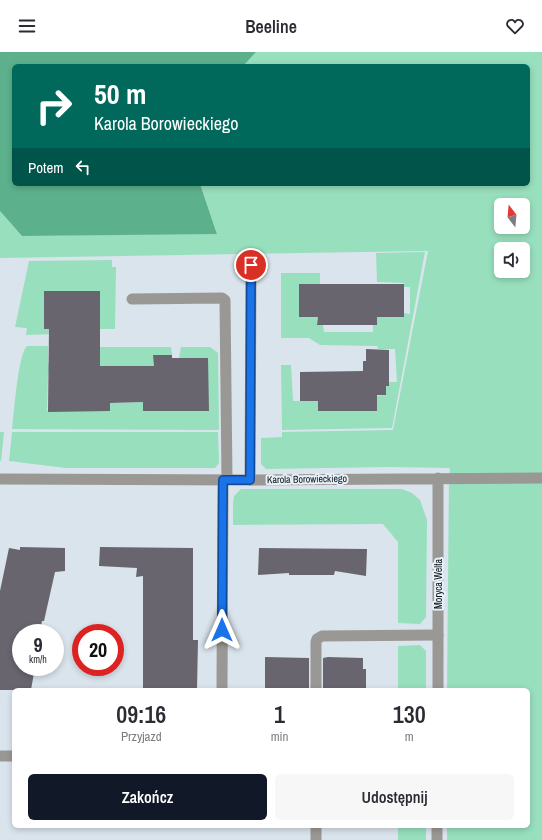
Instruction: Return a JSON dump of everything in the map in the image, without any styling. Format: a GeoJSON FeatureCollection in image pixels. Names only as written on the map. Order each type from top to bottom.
{"type":"FeatureCollection","features":[{"type":"Feature","properties":{"kind":"street"},"geometry":{"type":"LineString","coordinates":[[250,480],[251,265]]}},
{"type":"Feature","properties":{"kind":"street"},"geometry":{"type":"LineString","coordinates":[[132,298],[222,298],[225,300],[225,480],[222,688]]}},
{"type":"Feature","properties":{"kind":"street","name":"Moryca Welta"},"geometry":{"type":"LineString","coordinates":[[438,478],[438,688]]}},
{"type":"Feature","properties":{"kind":"street","name":"Karola Borowieckiego"},"geometry":{"type":"LineString","coordinates":[[0,479],[250,480],[542,478]]}},
{"type":"Feature","properties":{"kind":"street"},"geometry":{"type":"LineString","coordinates":[[316,688],[316,642],[317,639],[322,636],[438,634]]}},
{"type":"Feature","properties":{"kind":"street"},"geometry":{"type":"LineString","coordinates":[[0,756],[12,756]]}},
{"type":"Feature","properties":{"kind":"street"},"geometry":{"type":"LineString","coordinates":[[316,828],[316,840]]}},
{"type":"Feature","properties":{"kind":"street"},"geometry":{"type":"LineString","coordinates":[[437,828],[437,840]]}},
{"type":"Feature","properties":{"kind":"green space"},"geometry":{"type":"Polygon","coordinates":[[[0,52],[256,52],[245,64],[12,64],[12,186],[201,186],[217,234],[22,236],[0,211],[0,52]]]}},
{"type":"Feature","properties":{"kind":"green space"},"geometry":{"type":"Polygon","coordinates":[[[256,52],[542,52],[542,840],[447,840],[447,828],[530,828],[530,688],[447,688],[450,468],[389,467],[266,469],[261,464],[261,438],[282,437],[282,432],[393,430],[428,251],[0,258],[0,211],[22,236],[217,233],[201,186],[530,186],[530,64],[245,64],[256,52]]]}},
{"type":"Feature","properties":{"kind":"green space"},"geometry":{"type":"Polygon","coordinates":[[[425,252],[392,428],[282,430],[281,365],[291,365],[293,401],[318,401],[386,395],[386,385],[389,385],[389,382],[397,382],[395,349],[378,349],[377,346],[320,345],[309,338],[281,338],[281,273],[320,273],[320,284],[299,284],[299,317],[318,317],[317,325],[323,325],[324,332],[373,332],[373,325],[377,324],[377,317],[404,313],[410,314],[410,287],[404,287],[404,283],[377,282],[376,253],[425,252]]]}},
{"type":"Feature","properties":{"kind":"green space"},"geometry":{"type":"Polygon","coordinates":[[[112,260],[112,267],[116,267],[115,329],[100,329],[100,291],[44,291],[44,329],[53,329],[53,334],[26,335],[27,328],[15,327],[29,261],[112,260]]]}},
{"type":"Feature","properties":{"kind":"green space"},"geometry":{"type":"Polygon","coordinates":[[[27,346],[48,346],[48,363],[51,363],[51,373],[48,373],[47,411],[110,411],[110,403],[143,402],[143,411],[208,411],[208,358],[179,358],[181,347],[210,347],[218,353],[219,430],[12,429],[21,360],[27,346]]]}},
{"type":"Feature","properties":{"kind":"green space"},"geometry":{"type":"Polygon","coordinates":[[[100,347],[171,347],[172,355],[154,355],[154,366],[100,366],[100,347]]]}},
{"type":"Feature","properties":{"kind":"green space"},"geometry":{"type":"Polygon","coordinates":[[[0,432],[4,432],[1,461],[0,461],[0,432]]]}},
{"type":"Feature","properties":{"kind":"green space"},"geometry":{"type":"Polygon","coordinates":[[[12,432],[218,432],[219,463],[215,468],[66,468],[9,461],[12,432]]]}},
{"type":"Feature","properties":{"kind":"green space"},"geometry":{"type":"Polygon","coordinates":[[[241,489],[402,489],[412,493],[420,500],[427,520],[426,617],[420,624],[398,623],[398,542],[383,524],[233,525],[234,496],[241,489]]]}},
{"type":"Feature","properties":{"kind":"green space"},"geometry":{"type":"Polygon","coordinates":[[[420,645],[426,651],[426,688],[398,688],[398,646],[420,645]]]}},
{"type":"Feature","properties":{"kind":"green space"},"geometry":{"type":"Polygon","coordinates":[[[398,828],[426,828],[426,840],[398,840],[398,828]]]}},
{"type":"Feature","properties":{"kind":"building"},"geometry":{"type":"Polygon","coordinates":[[[299,284],[404,284],[404,317],[377,317],[377,325],[317,325],[318,317],[299,317],[299,284]]]}},
{"type":"Feature","properties":{"kind":"building"},"geometry":{"type":"Polygon","coordinates":[[[44,291],[100,291],[100,366],[154,366],[153,355],[172,355],[172,358],[208,358],[209,411],[143,411],[143,402],[110,403],[110,411],[48,412],[49,329],[44,329],[44,291]]]}},
{"type":"Feature","properties":{"kind":"building"},"geometry":{"type":"Polygon","coordinates":[[[366,349],[389,350],[389,386],[386,386],[386,395],[377,395],[377,411],[318,411],[318,401],[300,401],[300,372],[363,371],[363,361],[366,361],[366,349]]]}},
{"type":"Feature","properties":{"kind":"building"},"geometry":{"type":"Polygon","coordinates":[[[20,547],[65,548],[65,571],[55,572],[44,621],[42,621],[42,624],[12,624],[12,676],[33,676],[31,688],[12,688],[12,690],[0,690],[0,591],[9,548],[20,550],[20,547]]]}},
{"type":"Feature","properties":{"kind":"building"},"geometry":{"type":"Polygon","coordinates":[[[100,547],[193,548],[193,640],[198,640],[197,688],[143,688],[143,576],[136,577],[137,568],[99,566],[100,547]]]}},
{"type":"Feature","properties":{"kind":"building"},"geometry":{"type":"Polygon","coordinates":[[[259,548],[367,549],[366,576],[335,571],[334,575],[289,575],[289,573],[258,575],[259,548]]]}},
{"type":"Feature","properties":{"kind":"building"},"geometry":{"type":"Polygon","coordinates":[[[265,657],[309,658],[309,688],[265,688],[265,657]]]}},
{"type":"Feature","properties":{"kind":"building"},"geometry":{"type":"Polygon","coordinates":[[[323,658],[363,658],[363,669],[366,669],[366,688],[323,688],[323,658]]]}},
{"type":"Feature","properties":{"kind":"route"},"geometry":{"type":"LineString","coordinates":[[222,630],[223,480],[250,480],[251,265]]}}]}
